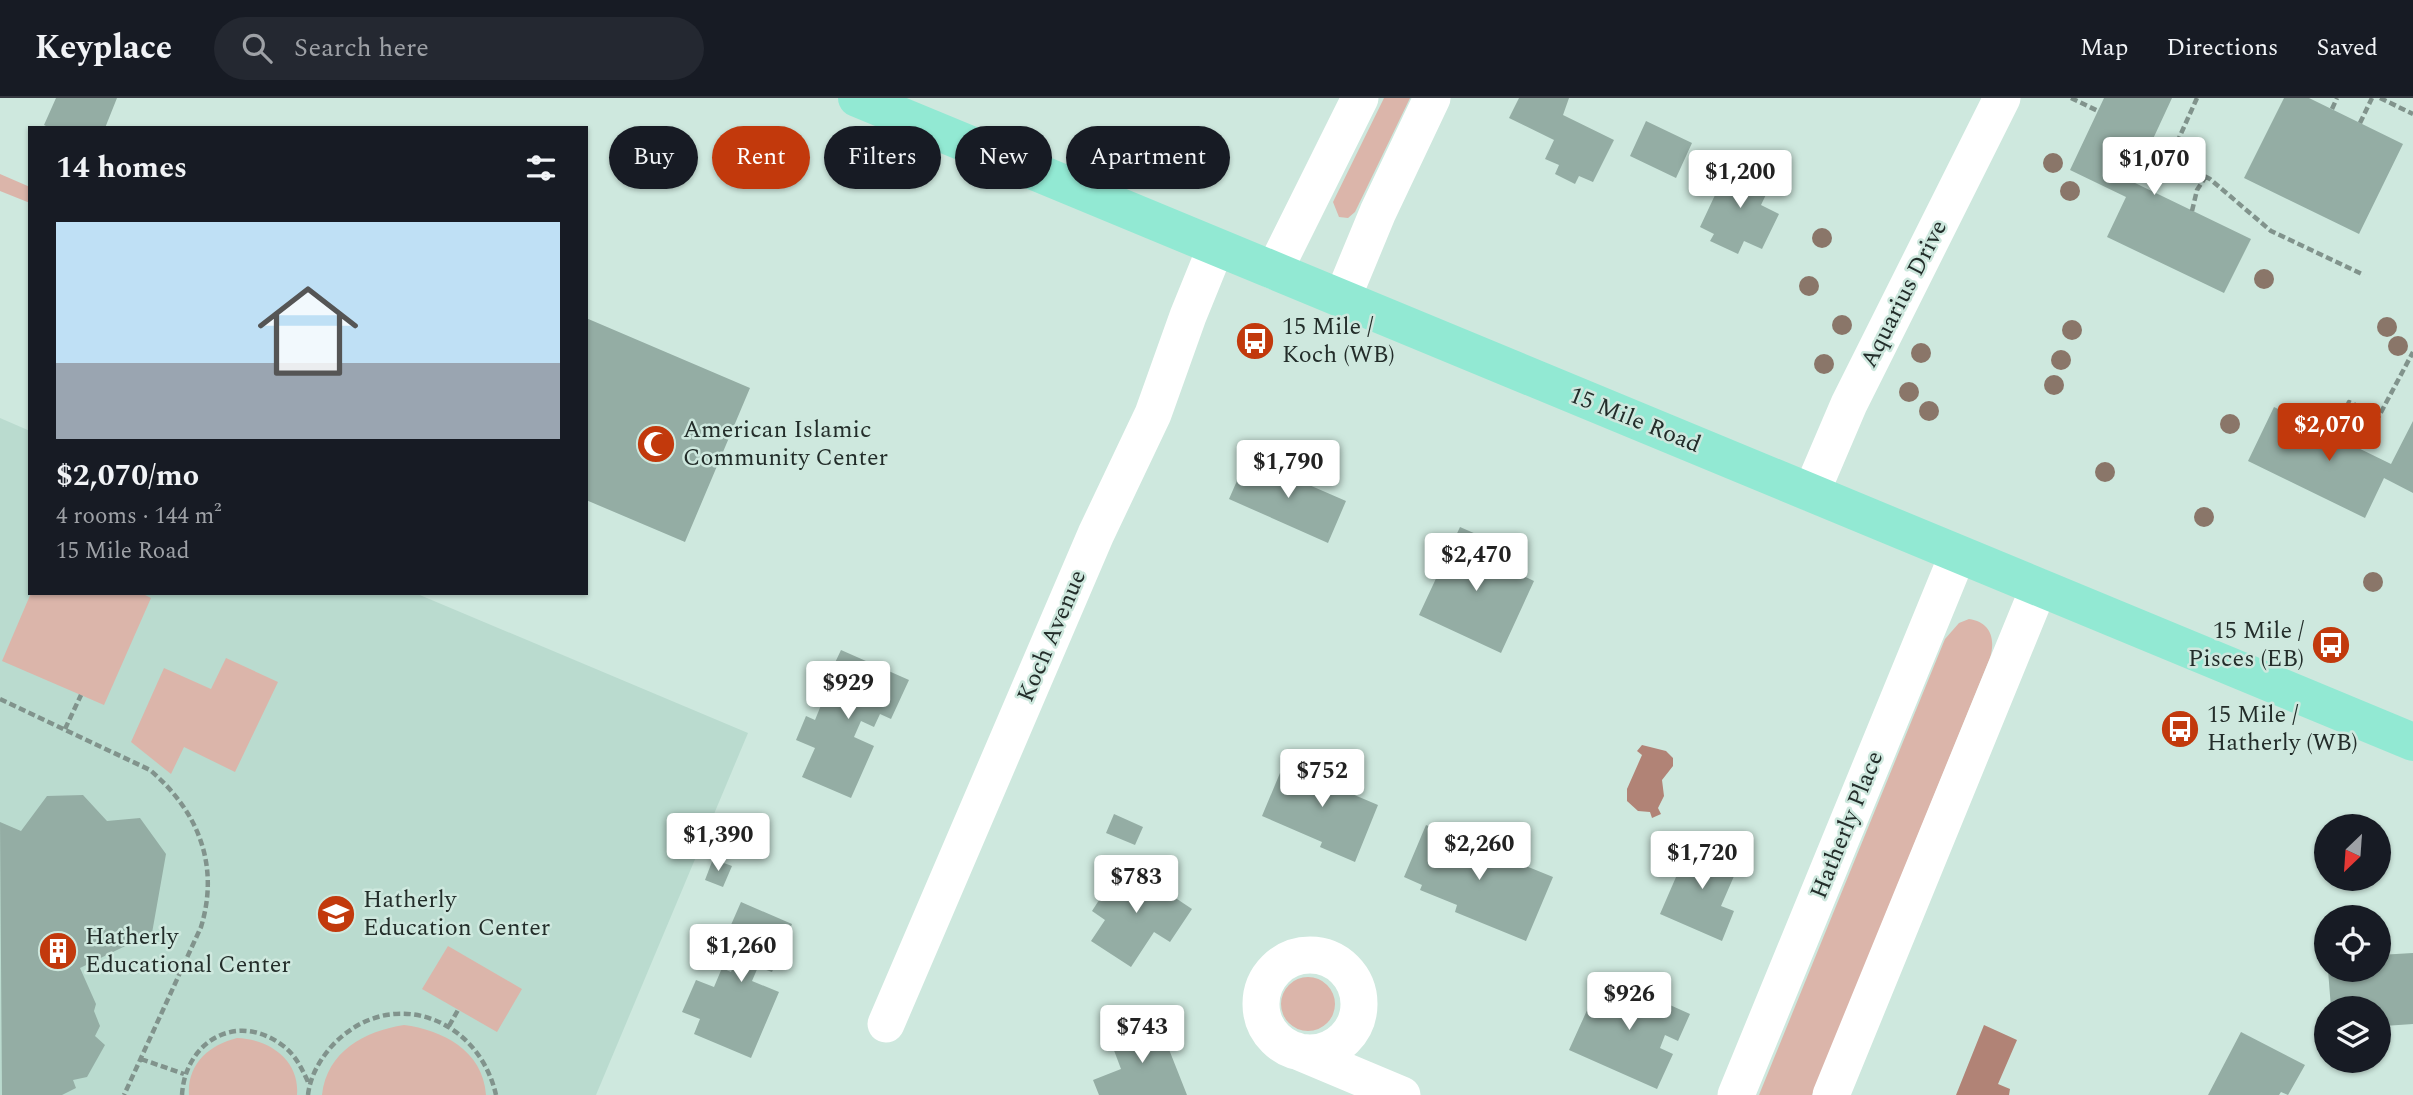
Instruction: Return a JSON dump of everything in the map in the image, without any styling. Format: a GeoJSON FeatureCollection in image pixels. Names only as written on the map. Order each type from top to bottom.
{"type":"FeatureCollection","features":[{"type":"Feature","properties":{"kind":"main road","name":"15 Mile Road"},"geometry":{"type":"LineString","coordinates":[[857,98],[2413,742]]}},
{"type":"Feature","properties":{"kind":"street"},"geometry":{"type":"LineString","coordinates":[[1273,271],[1360,98]]}},
{"type":"Feature","properties":{"kind":"street"},"geometry":{"type":"LineString","coordinates":[[1342,299],[1378,212],[1432,98]]}},
{"type":"Feature","properties":{"kind":"street","name":"Aquarius Drive"},"geometry":{"type":"LineString","coordinates":[[1811,493],[1849,404],[2002,98]]}},
{"type":"Feature","properties":{"kind":"street","name":"Koch Avenue"},"geometry":{"type":"LineString","coordinates":[[886,1024],[1096,534],[1153,414],[1216,247]]}},
{"type":"Feature","properties":{"kind":"street","name":"Hatherly Place"},"geometry":{"type":"LineString","coordinates":[[1736,1095],[1958,554]]}},
{"type":"Feature","properties":{"kind":"street"},"geometry":{"type":"LineString","coordinates":[[1831,1095],[2039,587]]}},
{"type":"Feature","properties":{"kind":"street"},"geometry":{"type":"LineString","coordinates":[[1318,955],[1333,960],[1346,971],[1355,984],[1359,999],[1358,1016],[1364,1050],[1376,1070],[1401,1094],[1294,1051],[1269,1031],[1261,1000],[1269,978],[1287,961],[1301,956],[1318,955]]}},
{"type":"Feature","properties":{"kind":"street"},"geometry":{"type":"LineString","coordinates":[[1294,1051],[1326,1051],[1352,1031],[1358,1016]]}},
{"type":"Feature","properties":{"kind":"path"},"geometry":{"type":"LineString","coordinates":[[2071,98],[2098,111]]}},
{"type":"Feature","properties":{"kind":"path"},"geometry":{"type":"LineString","coordinates":[[2197,98],[2170,158],[2206,176],[2271,231],[2364,275]]}},
{"type":"Feature","properties":{"kind":"path"},"geometry":{"type":"LineString","coordinates":[[2332,109],[2337,98]]}},
{"type":"Feature","properties":{"kind":"path"},"geometry":{"type":"LineString","coordinates":[[2360,123],[2372,98]]}},
{"type":"Feature","properties":{"kind":"path"},"geometry":{"type":"LineString","coordinates":[[2380,98],[2413,114]]}},
{"type":"Feature","properties":{"kind":"path"},"geometry":{"type":"LineString","coordinates":[[2192,211],[2197,190],[2206,176]]}},
{"type":"Feature","properties":{"kind":"path"},"geometry":{"type":"LineString","coordinates":[[2333,435],[2350,402],[2379,416],[2413,352]]}},
{"type":"Feature","properties":{"kind":"path"},"geometry":{"type":"LineString","coordinates":[[65,729],[80,695]]}},
{"type":"Feature","properties":{"kind":"path"},"geometry":{"type":"LineString","coordinates":[[0,699],[150,770],[170,787],[207,854],[208,903],[201,927],[124,1095]]}},
{"type":"Feature","properties":{"kind":"path"},"geometry":{"type":"LineString","coordinates":[[449,1026],[458,1010]]}},
{"type":"Feature","properties":{"kind":"path"},"geometry":{"type":"LineString","coordinates":[[308,1095],[309,1084],[322,1058],[342,1036],[367,1021],[396,1014],[425,1016],[449,1026],[476,1049],[491,1074],[496,1095]]}},
{"type":"Feature","properties":{"kind":"path"},"geometry":{"type":"LineString","coordinates":[[182,1095],[184,1074],[192,1057],[206,1043],[224,1033],[245,1030],[266,1035],[284,1046],[299,1062],[309,1084]]}},
{"type":"Feature","properties":{"kind":"path"},"geometry":{"type":"LineString","coordinates":[[141,1059],[184,1074]]}},
{"type":"Feature","properties":{"kind":"shaded area"},"geometry":{"type":"Polygon","coordinates":[[[1384,98],[1410,98],[1355,212],[1348,218],[1339,217],[1333,202],[1384,98]]]}},
{"type":"Feature","properties":{"kind":"shaded area"},"geometry":{"type":"Polygon","coordinates":[[[0,174],[28,186],[28,202],[0,191],[0,174]]]}},
{"type":"Feature","properties":{"kind":"shaded area","name":"Hatherly Education Center"},"geometry":{"type":"Polygon","coordinates":[[[0,418],[28,430],[28,595],[420,595],[748,733],[596,1095],[0,1095],[0,418]]]}},
{"type":"Feature","properties":{"kind":"shaded area"},"geometry":{"type":"Polygon","coordinates":[[[30,595],[145,595],[151,598],[104,705],[2,661],[30,595]]]}},
{"type":"Feature","properties":{"kind":"shaded area"},"geometry":{"type":"Polygon","coordinates":[[[1969,619],[1982,624],[1990,632],[1990,658],[1812,1095],[1759,1095],[1945,639],[1959,623],[1969,619]]]}},
{"type":"Feature","properties":{"kind":"shaded area"},"geometry":{"type":"Polygon","coordinates":[[[226,658],[278,682],[235,772],[184,747],[171,774],[131,742],[164,668],[211,689],[226,658]]]}},
{"type":"Feature","properties":{"kind":"shaded area"},"geometry":{"type":"Polygon","coordinates":[[[1642,745],[1666,751],[1673,758],[1673,766],[1662,780],[1664,796],[1658,808],[1661,814],[1652,818],[1650,812],[1638,811],[1627,801],[1627,789],[1642,755],[1637,751],[1642,745]]]}},
{"type":"Feature","properties":{"kind":"shaded area"},"geometry":{"type":"Polygon","coordinates":[[[448,946],[522,989],[497,1032],[422,989],[448,946]]]}},
{"type":"Feature","properties":{"kind":"shaded area"},"geometry":{"type":"Polygon","coordinates":[[[1308,977],[1327,985],[1335,1004],[1327,1023],[1308,1031],[1289,1023],[1281,1004],[1289,985],[1308,977]]]}},
{"type":"Feature","properties":{"kind":"shaded area"},"geometry":{"type":"Polygon","coordinates":[[[404,1025],[446,1037],[469,1054],[483,1079],[486,1095],[322,1095],[331,1066],[350,1046],[375,1032],[404,1025]]]}},
{"type":"Feature","properties":{"kind":"shaded area"},"geometry":{"type":"Polygon","coordinates":[[[1984,1025],[2017,1040],[1998,1084],[2010,1089],[2009,1095],[1956,1095],[1984,1025]]]}},
{"type":"Feature","properties":{"kind":"shaded area"},"geometry":{"type":"Polygon","coordinates":[[[237,1038],[260,1042],[280,1053],[293,1071],[297,1082],[297,1095],[189,1095],[192,1074],[202,1057],[217,1045],[237,1038]]]}},
{"type":"Feature","properties":{"kind":"building"},"geometry":{"type":"Polygon","coordinates":[[[56,98],[117,98],[106,126],[44,125],[56,98]]]}},
{"type":"Feature","properties":{"kind":"building"},"geometry":{"type":"Polygon","coordinates":[[[1519,98],[1569,98],[1563,115],[1614,140],[1593,182],[1579,176],[1575,184],[1555,174],[1559,165],[1545,159],[1554,140],[1509,118],[1519,98]]]}},
{"type":"Feature","properties":{"kind":"building"},"geometry":{"type":"Polygon","coordinates":[[[2104,98],[2172,98],[2133,182],[2251,239],[2224,293],[2107,237],[2126,197],[2070,170],[2104,98]]]}},
{"type":"Feature","properties":{"kind":"building"},"geometry":{"type":"Polygon","coordinates":[[[2284,98],[2309,98],[2403,144],[2359,234],[2244,178],[2284,98]]]}},
{"type":"Feature","properties":{"kind":"building"},"geometry":{"type":"Polygon","coordinates":[[[1646,121],[1692,143],[1676,178],[1630,156],[1646,121]]]}},
{"type":"Feature","properties":{"kind":"building"},"geometry":{"type":"Polygon","coordinates":[[[1731,161],[1773,180],[1761,205],[1779,214],[1762,249],[1744,241],[1738,254],[1710,241],[1714,234],[1700,227],[1731,161]]]}},
{"type":"Feature","properties":{"kind":"building","name":"American Islamic Community Center"},"geometry":{"type":"Polygon","coordinates":[[[588,319],[750,388],[685,542],[588,501],[588,319]]]}},
{"type":"Feature","properties":{"kind":"building"},"geometry":{"type":"Polygon","coordinates":[[[2274,407],[2391,464],[2413,421],[2413,493],[2384,478],[2365,518],[2248,461],[2274,407]]]}},
{"type":"Feature","properties":{"kind":"building"},"geometry":{"type":"Polygon","coordinates":[[[1247,458],[1346,501],[1328,543],[1229,499],[1247,458]]]}},
{"type":"Feature","properties":{"kind":"building"},"geometry":{"type":"Polygon","coordinates":[[[1460,527],[1492,541],[1484,557],[1534,581],[1501,653],[1419,615],[1460,527]]]}},
{"type":"Feature","properties":{"kind":"building"},"geometry":{"type":"Polygon","coordinates":[[[841,650],[909,680],[891,719],[880,714],[874,727],[861,721],[854,737],[874,746],[851,798],[802,777],[815,748],[796,740],[806,716],[815,720],[828,688],[824,686],[841,650]]]}},
{"type":"Feature","properties":{"kind":"building"},"geometry":{"type":"Polygon","coordinates":[[[1310,758],[1351,775],[1345,791],[1378,805],[1355,862],[1320,847],[1322,842],[1262,816],[1280,773],[1300,781],[1310,758]]]}},
{"type":"Feature","properties":{"kind":"building","name":"Hatherly Educational Center"},"geometry":{"type":"Polygon","coordinates":[[[83,795],[107,821],[140,818],[166,854],[152,933],[80,968],[96,1004],[94,1011],[100,1026],[95,1036],[105,1045],[87,1077],[73,1080],[76,1088],[62,1095],[2,1095],[0,822],[21,831],[47,796],[83,795]]]}},
{"type":"Feature","properties":{"kind":"building"},"geometry":{"type":"Polygon","coordinates":[[[1114,814],[1143,827],[1135,845],[1106,833],[1114,814]]]}},
{"type":"Feature","properties":{"kind":"building"},"geometry":{"type":"Polygon","coordinates":[[[1426,825],[1553,877],[1526,941],[1455,912],[1457,905],[1420,890],[1422,885],[1404,877],[1426,825]]]}},
{"type":"Feature","properties":{"kind":"building"},"geometry":{"type":"Polygon","coordinates":[[[1692,840],[1741,860],[1721,906],[1734,911],[1722,941],[1660,914],[1692,840]]]}},
{"type":"Feature","properties":{"kind":"building"},"geometry":{"type":"Polygon","coordinates":[[[713,859],[732,866],[723,887],[705,880],[713,859]]]}},
{"type":"Feature","properties":{"kind":"building"},"geometry":{"type":"Polygon","coordinates":[[[1123,863],[1192,909],[1170,942],[1154,932],[1131,967],[1091,941],[1105,920],[1092,911],[1123,863]]]}},
{"type":"Feature","properties":{"kind":"building"},"geometry":{"type":"Polygon","coordinates":[[[741,902],[792,924],[772,972],[758,967],[752,981],[779,992],[751,1058],[694,1034],[700,1019],[682,1012],[696,980],[714,987],[722,968],[731,972],[737,958],[720,950],[741,902]]]}},
{"type":"Feature","properties":{"kind":"building"},"geometry":{"type":"Polygon","coordinates":[[[2413,953],[2413,1024],[2391,1026],[2391,996],[2330,996],[2329,982],[2391,982],[2391,954],[2413,953]]]}},
{"type":"Feature","properties":{"kind":"building"},"geometry":{"type":"Polygon","coordinates":[[[1603,975],[1690,1014],[1678,1041],[1665,1035],[1660,1048],[1673,1054],[1657,1089],[1569,1050],[1603,975]]]}},
{"type":"Feature","properties":{"kind":"building"},"geometry":{"type":"Polygon","coordinates":[[[1157,1019],[1187,1095],[1099,1095],[1093,1080],[1121,1069],[1109,1037],[1157,1019]]]}},
{"type":"Feature","properties":{"kind":"building"},"geometry":{"type":"Polygon","coordinates":[[[2241,1032],[2305,1065],[2288,1095],[2281,1092],[2279,1095],[2208,1095],[2241,1032]]]}},
{"type":"Feature","properties":{"kind":"place","name":"15 Mile / Koch (WB)"},"geometry":{"type":"Point","coordinates":[1255,341]}},
{"type":"Feature","properties":{"kind":"place","name":"American Islamic Community Center"},"geometry":{"type":"Point","coordinates":[656,444]}},
{"type":"Feature","properties":{"kind":"place","name":"15 Mile / Pisces (EB)"},"geometry":{"type":"Point","coordinates":[2331,645]}},
{"type":"Feature","properties":{"kind":"place","name":"15 Mile / Hatherly (WB)"},"geometry":{"type":"Point","coordinates":[2180,729]}},
{"type":"Feature","properties":{"kind":"place","name":"Hatherly Education Center"},"geometry":{"type":"Point","coordinates":[336,914]}},
{"type":"Feature","properties":{"kind":"place","name":"Hatherly Educational Center"},"geometry":{"type":"Point","coordinates":[58,951]}}]}
